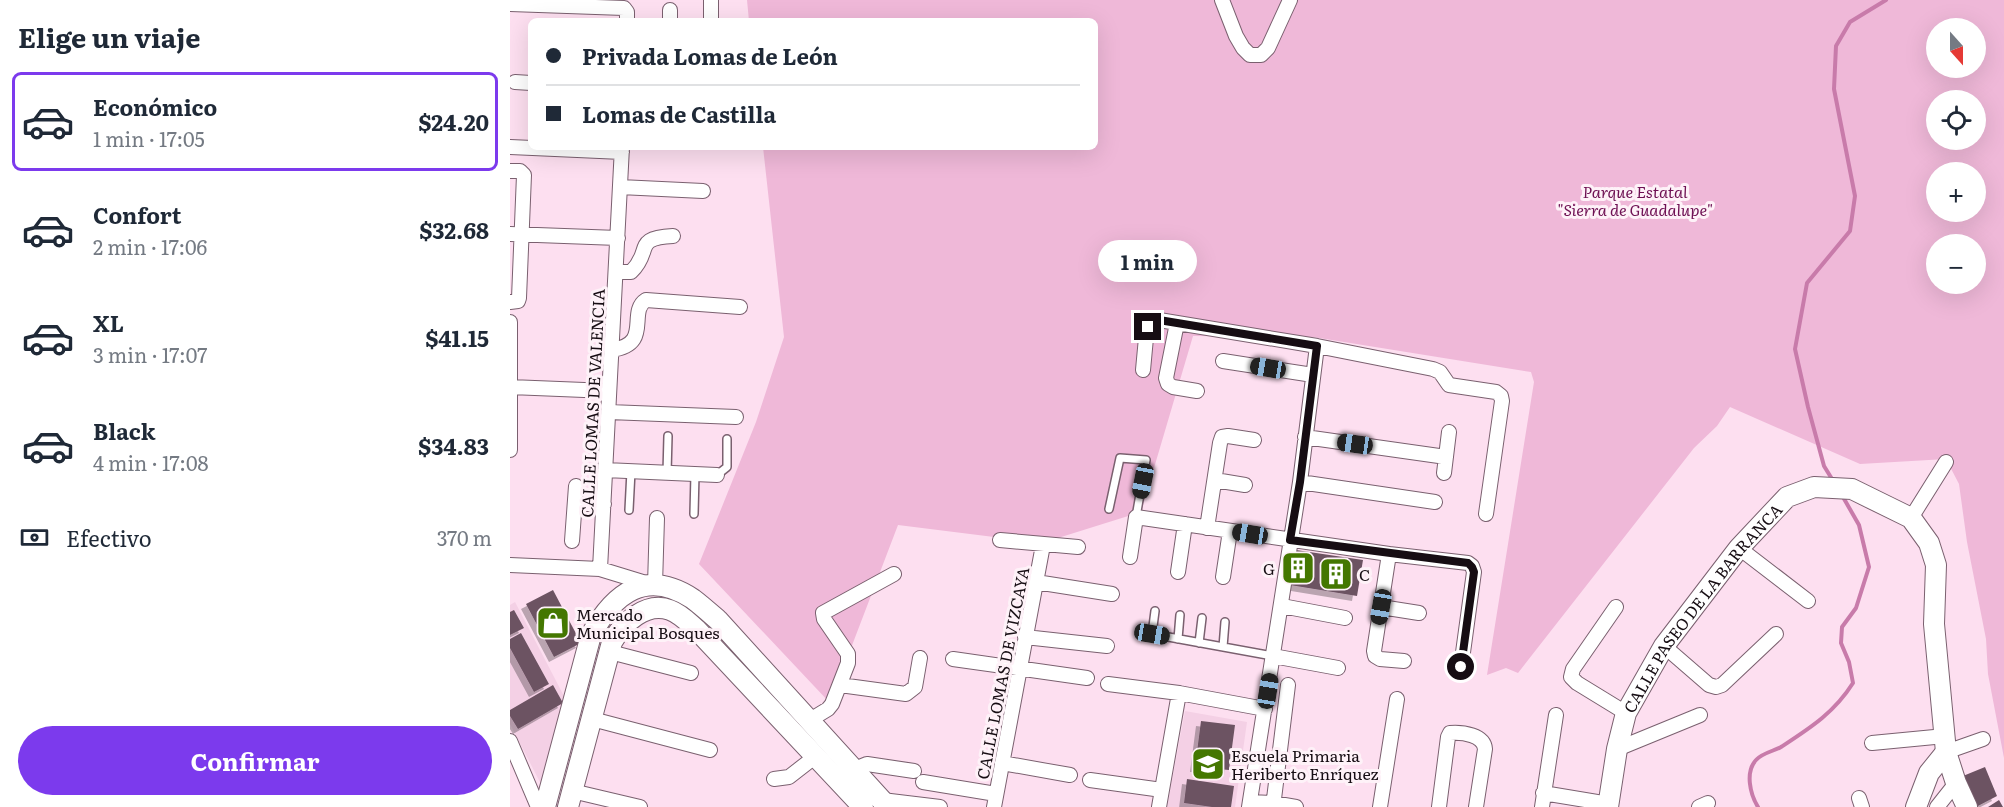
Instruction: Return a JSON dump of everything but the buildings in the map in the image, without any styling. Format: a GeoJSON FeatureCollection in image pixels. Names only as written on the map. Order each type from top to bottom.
{"type":"FeatureCollection","features":[{"type":"Feature","properties":{"kind":"street"},"geometry":{"type":"LineString","coordinates":[[711,0],[711,18]]}},
{"type":"Feature","properties":{"kind":"street"},"geometry":{"type":"LineString","coordinates":[[1222,0],[1243,48],[1250,54],[1261,55],[1268,48],[1290,0]]}},
{"type":"Feature","properties":{"kind":"street"},"geometry":{"type":"LineString","coordinates":[[510,4],[610,6],[627,15]]}},
{"type":"Feature","properties":{"kind":"street"},"geometry":{"type":"LineString","coordinates":[[515,82],[528,83]]}},
{"type":"Feature","properties":{"kind":"street"},"geometry":{"type":"LineString","coordinates":[[510,147],[528,147]]}},
{"type":"Feature","properties":{"kind":"street","name":"CALLE LOMAS DE VALENCIA"},"geometry":{"type":"LineString","coordinates":[[600,568],[622,150]]}},
{"type":"Feature","properties":{"kind":"street"},"geometry":{"type":"LineString","coordinates":[[510,171],[520,171],[524,175],[515,234],[519,298],[518,301],[510,302]]}},
{"type":"Feature","properties":{"kind":"street"},"geometry":{"type":"LineString","coordinates":[[620,187],[704,191]]}},
{"type":"Feature","properties":{"kind":"street"},"geometry":{"type":"LineString","coordinates":[[515,234],[618,238]]}},
{"type":"Feature","properties":{"kind":"street"},"geometry":{"type":"LineString","coordinates":[[616,272],[631,272],[636,267],[648,241],[654,237],[673,236]]}},
{"type":"Feature","properties":{"kind":"street"},"geometry":{"type":"LineString","coordinates":[[611,350],[623,349],[636,336],[639,308],[646,300],[740,307]]}},
{"type":"Feature","properties":{"kind":"street"},"geometry":{"type":"LineString","coordinates":[[1143,370],[1148,327],[1151,321],[1159,320],[1317,346],[1433,369],[1440,372],[1449,385],[1496,392],[1501,396],[1502,401],[1486,514]]}},
{"type":"Feature","properties":{"kind":"street"},"geometry":{"type":"LineString","coordinates":[[510,322],[510,450]]}},
{"type":"Feature","properties":{"kind":"street"},"geometry":{"type":"LineString","coordinates":[[1177,323],[1166,378],[1168,384],[1173,387],[1197,391]]}},
{"type":"Feature","properties":{"kind":"street"},"geometry":{"type":"LineString","coordinates":[[1296,807],[1249,805],[1282,606],[1317,346]]}},
{"type":"Feature","properties":{"kind":"street"},"geometry":{"type":"LineString","coordinates":[[1223,361],[1313,375]]}},
{"type":"Feature","properties":{"kind":"street"},"geometry":{"type":"LineString","coordinates":[[511,387],[609,391]]}},
{"type":"Feature","properties":{"kind":"street"},"geometry":{"type":"LineString","coordinates":[[609,412],[736,417]]}},
{"type":"Feature","properties":{"kind":"street"},"geometry":{"type":"LineString","coordinates":[[1444,473],[1449,432]]}},
{"type":"Feature","properties":{"kind":"street"},"geometry":{"type":"LineString","coordinates":[[1207,528],[1222,437],[1254,440]]}},
{"type":"Feature","properties":{"kind":"street"},"geometry":{"type":"LineString","coordinates":[[1305,437],[1446,457]]}},
{"type":"Feature","properties":{"kind":"street"},"geometry":{"type":"LineString","coordinates":[[1911,518],[1946,462]]}},
{"type":"Feature","properties":{"kind":"street"},"geometry":{"type":"LineString","coordinates":[[605,470],[717,474]]}},
{"type":"Feature","properties":{"kind":"street"},"geometry":{"type":"LineString","coordinates":[[1215,480],[1245,485]]}},
{"type":"Feature","properties":{"kind":"street"},"geometry":{"type":"LineString","coordinates":[[1300,482],[1435,502]]}},
{"type":"Feature","properties":{"kind":"street"},"geometry":{"type":"LineString","coordinates":[[573,541],[576,486]]}},
{"type":"Feature","properties":{"kind":"street","name":"CALLE PASEO DE LA BARRANCA"},"geometry":{"type":"LineString","coordinates":[[1608,806],[1617,749],[1626,713],[1665,646],[1739,548],[1787,497],[1814,487],[1852,489],[1911,518],[1929,543],[1936,565],[1934,624],[1945,744],[1956,783],[1967,807]]}},
{"type":"Feature","properties":{"kind":"street"},"geometry":{"type":"LineString","coordinates":[[575,504],[604,504]]}},
{"type":"Feature","properties":{"kind":"street"},"geometry":{"type":"LineString","coordinates":[[1130,557],[1136,517],[1389,554],[1468,563],[1474,572],[1461,667]]}},
{"type":"Feature","properties":{"kind":"street"},"geometry":{"type":"LineString","coordinates":[[653,585],[657,518]]}},
{"type":"Feature","properties":{"kind":"street"},"geometry":{"type":"LineString","coordinates":[[1178,572],[1185,524]]}},
{"type":"Feature","properties":{"kind":"street"},"geometry":{"type":"LineString","coordinates":[[1223,577],[1230,531]]}},
{"type":"Feature","properties":{"kind":"street","name":"CALLE LOMAS DE VIZCAYA"},"geometry":{"type":"LineString","coordinates":[[1000,540],[1078,547]]}},
{"type":"Feature","properties":{"kind":"street","name":"CALLE LOMAS DE VIZCAYA"},"geometry":{"type":"LineString","coordinates":[[995,801],[1043,545]]}},
{"type":"Feature","properties":{"kind":"street"},"geometry":{"type":"LineString","coordinates":[[1739,548],[1808,601]]}},
{"type":"Feature","properties":{"kind":"street"},"geometry":{"type":"LineString","coordinates":[[1389,554],[1374,651],[1375,656],[1380,659],[1404,661]]}},
{"type":"Feature","properties":{"kind":"street"},"geometry":{"type":"LineString","coordinates":[[510,565],[600,568],[653,585],[671,588],[692,598],[718,620],[855,769],[875,805]]}},
{"type":"Feature","properties":{"kind":"street"},"geometry":{"type":"LineString","coordinates":[[810,720],[828,709],[848,663],[848,654],[824,619],[823,614],[894,574]]}},
{"type":"Feature","properties":{"kind":"street"},"geometry":{"type":"LineString","coordinates":[[1036,582],[1112,594]]}},
{"type":"Feature","properties":{"kind":"street"},"geometry":{"type":"LineString","coordinates":[[545,807],[591,635],[602,614],[615,600],[632,589],[653,585]]}},
{"type":"Feature","properties":{"kind":"street"},"geometry":{"type":"LineString","coordinates":[[1282,606],[1345,618]]}},
{"type":"Feature","properties":{"kind":"street"},"geometry":{"type":"LineString","coordinates":[[1381,607],[1419,613]]}},
{"type":"Feature","properties":{"kind":"street"},"geometry":{"type":"LineString","coordinates":[[1616,608],[1573,669],[1571,677],[1626,713]]}},
{"type":"Feature","properties":{"kind":"street"},"geometry":{"type":"LineString","coordinates":[[640,807],[570,799],[612,642],[621,627],[634,616],[654,609],[669,610],[681,616],[697,630],[816,756],[875,805],[940,807]]}},
{"type":"Feature","properties":{"kind":"street"},"geometry":{"type":"LineString","coordinates":[[1665,646],[1709,685],[1716,687],[1722,685],[1776,634]]}},
{"type":"Feature","properties":{"kind":"street"},"geometry":{"type":"LineString","coordinates":[[1025,637],[1107,645]]}},
{"type":"Feature","properties":{"kind":"street"},"geometry":{"type":"LineString","coordinates":[[610,652],[691,673]]}},
{"type":"Feature","properties":{"kind":"street"},"geometry":{"type":"LineString","coordinates":[[1274,656],[1338,668]]}},
{"type":"Feature","properties":{"kind":"street"},"geometry":{"type":"LineString","coordinates":[[840,685],[906,694],[915,687],[920,658]]}},
{"type":"Feature","properties":{"kind":"street"},"geometry":{"type":"LineString","coordinates":[[953,659],[1088,678]]}},
{"type":"Feature","properties":{"kind":"street"},"geometry":{"type":"LineString","coordinates":[[1108,684],[1179,693],[1265,709]]}},
{"type":"Feature","properties":{"kind":"street"},"geometry":{"type":"LineString","coordinates":[[1273,805],[1288,685]]}},
{"type":"Feature","properties":{"kind":"street"},"geometry":{"type":"LineString","coordinates":[[1159,807],[1179,693]]}},
{"type":"Feature","properties":{"kind":"street"},"geometry":{"type":"LineString","coordinates":[[772,710],[788,696]]}},
{"type":"Feature","properties":{"kind":"street"},"geometry":{"type":"LineString","coordinates":[[1380,807],[1396,699]]}},
{"type":"Feature","properties":{"kind":"street"},"geometry":{"type":"LineString","coordinates":[[1556,715],[1543,800],[1608,806]]}},
{"type":"Feature","properties":{"kind":"street"},"geometry":{"type":"LineString","coordinates":[[1617,749],[1700,715]]}},
{"type":"Feature","properties":{"kind":"street"},"geometry":{"type":"LineString","coordinates":[[592,719],[710,750]]}},
{"type":"Feature","properties":{"kind":"street"},"geometry":{"type":"LineString","coordinates":[[1439,807],[1450,733],[1479,738],[1485,743],[1476,807]]}},
{"type":"Feature","properties":{"kind":"street"},"geometry":{"type":"LineString","coordinates":[[1872,743],[1945,744],[1983,739]]}},
{"type":"Feature","properties":{"kind":"street"},"geometry":{"type":"LineString","coordinates":[[510,741],[515,764],[538,807]]}},
{"type":"Feature","properties":{"kind":"street"},"geometry":{"type":"LineString","coordinates":[[1916,807],[1929,773],[1945,744]]}},
{"type":"Feature","properties":{"kind":"street"},"geometry":{"type":"LineString","coordinates":[[774,779],[789,777],[816,756]]}},
{"type":"Feature","properties":{"kind":"street"},"geometry":{"type":"LineString","coordinates":[[1002,763],[1070,775]]}},
{"type":"Feature","properties":{"kind":"street"},"geometry":{"type":"LineString","coordinates":[[855,769],[867,764],[914,771]]}},
{"type":"Feature","properties":{"kind":"street"},"geometry":{"type":"LineString","coordinates":[[1090,780],[1162,790]]}},
{"type":"Feature","properties":{"kind":"street"},"geometry":{"type":"LineString","coordinates":[[923,782],[995,801]]}},
{"type":"Feature","properties":{"kind":"street"},"geometry":{"type":"LineString","coordinates":[[1936,807],[1956,783]]}},
{"type":"Feature","properties":{"kind":"lane"},"geometry":{"type":"LineString","coordinates":[[667,472],[668,436]]}},
{"type":"Feature","properties":{"kind":"lane"},"geometry":{"type":"LineString","coordinates":[[717,474],[728,466],[727,439]]}},
{"type":"Feature","properties":{"kind":"lane"},"geometry":{"type":"LineString","coordinates":[[1109,509],[1120,458],[1146,460],[1136,517]]}},
{"type":"Feature","properties":{"kind":"lane"},"geometry":{"type":"LineString","coordinates":[[629,510],[631,471]]}},
{"type":"Feature","properties":{"kind":"lane"},"geometry":{"type":"LineString","coordinates":[[694,514],[695,474]]}},
{"type":"Feature","properties":{"kind":"lane"},"geometry":{"type":"LineString","coordinates":[[1155,611],[1152,634],[1274,656]]}},
{"type":"Feature","properties":{"kind":"lane"},"geometry":{"type":"LineString","coordinates":[[1178,639],[1180,615]]}},
{"type":"Feature","properties":{"kind":"lane"},"geometry":{"type":"LineString","coordinates":[[1199,643],[1202,618]]}},
{"type":"Feature","properties":{"kind":"lane"},"geometry":{"type":"LineString","coordinates":[[1223,647],[1226,622]]}},
{"type":"Feature","properties":{"kind":"shaded area"},"geometry":{"type":"Polygon","coordinates":[[[515,602],[566,700],[543,788],[510,724],[510,605],[515,602]]]}},
{"type":"Feature","properties":{"kind":"shaded area","name":"Escuela Primaria Heriberto Enríquez"},"geometry":{"type":"Polygon","coordinates":[[[1185,711],[1247,722],[1235,807],[1167,807],[1185,711]]]}},
{"type":"Feature","properties":{"kind":"green space","name":"Parque Estatal \"Sierra de Guadalupe\""},"geometry":{"type":"Polygon","coordinates":[[[747,0],[2004,0],[2004,758],[1988,674],[1986,639],[1967,542],[1959,484],[1946,459],[1860,464],[1730,407],[1717,426],[1694,448],[1518,673],[1506,668],[1487,675],[1534,382],[1531,372],[1313,337],[1193,336],[1141,512],[1042,543],[898,525],[830,703],[699,564],[756,422],[784,337],[763,150],[1098,150],[1098,18],[749,18],[747,0]]]}},
{"type":"Feature","properties":{"kind":"waterway"},"geometry":{"type":"LineString","coordinates":[[1832,479],[1824,466],[1795,349],[1807,283],[1850,231],[1855,196],[1834,89],[1836,46],[1850,22],[1886,0]]}},
{"type":"Feature","properties":{"kind":"waterway"},"geometry":{"type":"LineString","coordinates":[[1758,807],[1750,783],[1751,771],[1756,760],[1781,747],[1821,719],[1838,703],[1853,683],[1849,662],[1841,643],[1842,627],[1856,608],[1869,567],[1859,525],[1843,497]]}},
{"type":"Feature","properties":{"kind":"place","name":"G"},"geometry":{"type":"Point","coordinates":[1298,568]}},
{"type":"Feature","properties":{"kind":"place","name":"C"},"geometry":{"type":"Point","coordinates":[1336,574]}},
{"type":"Feature","properties":{"kind":"place","name":"Mercado Municipal Bosques"},"geometry":{"type":"Point","coordinates":[553,623]}},
{"type":"Feature","properties":{"kind":"place","name":"Escuela Primaria Heriberto Enríquez"},"geometry":{"type":"Point","coordinates":[1208,764]}},
{"type":"Feature","properties":{"kind":"route"},"geometry":{"type":"LineString","coordinates":[[1148,327],[1151,321],[1159,320],[1317,346],[1300,482],[1290,540],[1468,563],[1474,572],[1461,667]]}}]}
